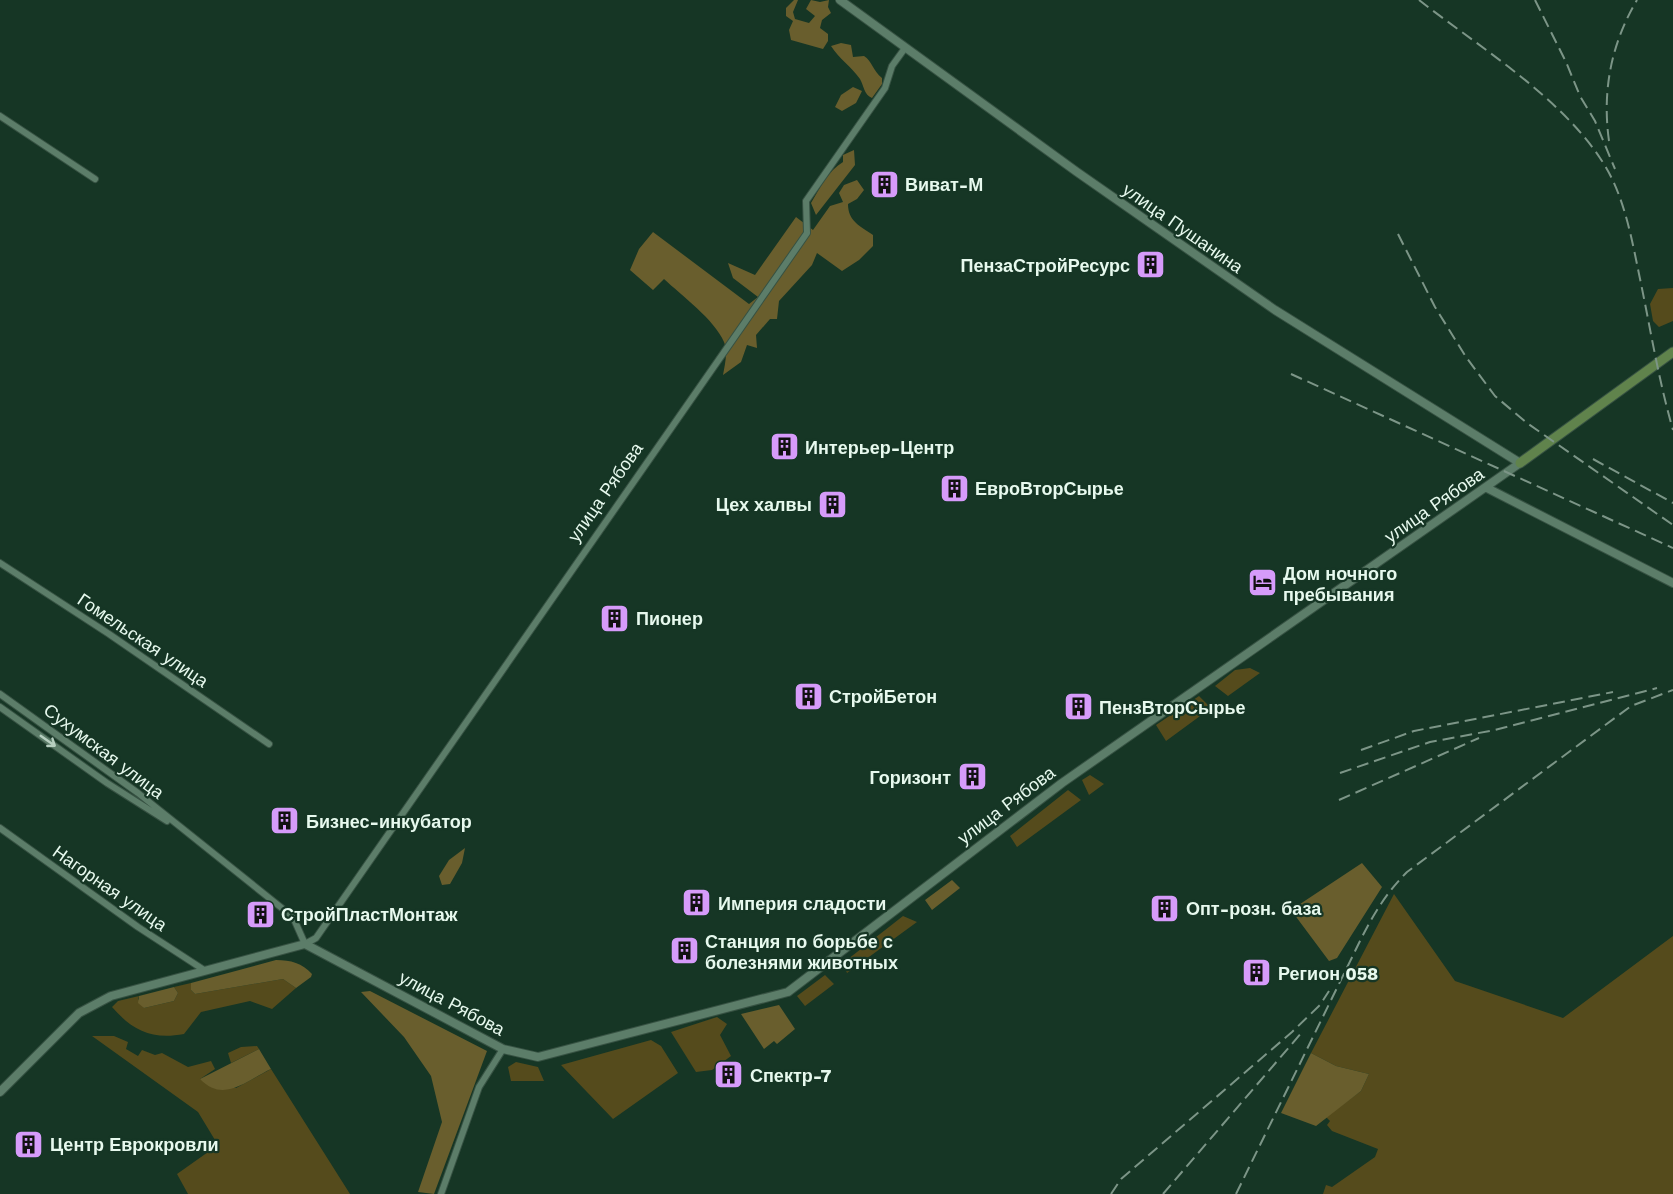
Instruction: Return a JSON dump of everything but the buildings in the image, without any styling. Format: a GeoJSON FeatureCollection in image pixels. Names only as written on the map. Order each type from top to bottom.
{"type":"FeatureCollection","features":[{"type":"Feature","properties":{"kind":"main road","name":"улица Рябова"},"geometry":{"type":"LineString","coordinates":[[1520,463],[1673,352]]}},
{"type":"Feature","properties":{"kind":"street","name":"улица Пушанина"},"geometry":{"type":"LineString","coordinates":[[840,0],[1275,310],[1520,463]]}},
{"type":"Feature","properties":{"kind":"street","name":"улица Рябова"},"geometry":{"type":"LineString","coordinates":[[0,1092],[79,1012],[111,996],[305,944],[316,938],[807,233],[806,201],[885,88],[892,66],[905,48]]}},
{"type":"Feature","properties":{"kind":"street"},"geometry":{"type":"LineString","coordinates":[[0,116],[94,179]]}},
{"type":"Feature","properties":{"kind":"street","name":"улица Рябова"},"geometry":{"type":"LineString","coordinates":[[305,944],[503,1049],[538,1056],[788,992],[1062,783],[1520,463]]}},
{"type":"Feature","properties":{"kind":"street"},"geometry":{"type":"LineString","coordinates":[[1487,488],[1673,583]]}},
{"type":"Feature","properties":{"kind":"street","name":"Гомельская улица"},"geometry":{"type":"LineString","coordinates":[[0,563],[109,634],[268,744]]}},
{"type":"Feature","properties":{"kind":"street","name":"Сухумская улица"},"geometry":{"type":"LineString","coordinates":[[0,694],[121,780],[293,917],[305,944]]}},
{"type":"Feature","properties":{"kind":"street","name":"Сухумская улица"},"geometry":{"type":"LineString","coordinates":[[0,707],[107,783],[188,834]]}},
{"type":"Feature","properties":{"kind":"street","name":"Нагорная улица"},"geometry":{"type":"LineString","coordinates":[[0,828],[138,927],[204,970]]}},
{"type":"Feature","properties":{"kind":"street"},"geometry":{"type":"LineString","coordinates":[[441,1194],[479,1087],[503,1049]]}},
{"type":"Feature","properties":{"kind":"shaded area"},"geometry":{"type":"Polygon","coordinates":[[[794,0],[798,0],[793,12],[795,19],[809,23],[815,16],[806,9],[811,0],[820,2],[829,0],[828,7],[831,13],[822,20],[820,28],[828,34],[828,41],[823,49],[791,40],[789,30],[793,21],[786,16],[786,8],[794,0]]]}},
{"type":"Feature","properties":{"kind":"shaded area"},"geometry":{"type":"Polygon","coordinates":[[[841,43],[851,45],[853,57],[867,58],[882,78],[882,84],[872,98],[866,93],[860,79],[831,46],[841,43]]]}},
{"type":"Feature","properties":{"kind":"shaded area"},"geometry":{"type":"Polygon","coordinates":[[[853,87],[862,91],[856,103],[842,111],[835,107],[841,95],[853,87]]]}},
{"type":"Feature","properties":{"kind":"shaded area"},"geometry":{"type":"Polygon","coordinates":[[[854,150],[855,165],[816,215],[811,203],[829,175],[843,162],[843,155],[854,150]]]}},
{"type":"Feature","properties":{"kind":"shaded area"},"geometry":{"type":"Polygon","coordinates":[[[857,180],[864,190],[857,199],[848,204],[850,215],[873,235],[873,246],[859,260],[842,271],[817,253],[812,265],[779,301],[777,319],[770,319],[756,335],[757,348],[747,345],[741,362],[723,375],[726,358],[725,346],[713,325],[664,279],[653,290],[630,270],[639,249],[653,232],[749,304],[758,297],[733,278],[728,263],[755,275],[796,217],[813,230],[830,206],[843,202],[839,193],[844,185],[857,180]]]}},
{"type":"Feature","properties":{"kind":"shaded area"},"geometry":{"type":"Polygon","coordinates":[[[1673,288],[1673,321],[1659,327],[1653,321],[1650,304],[1658,289],[1673,288]]]}},
{"type":"Feature","properties":{"kind":"shaded area"},"geometry":{"type":"Polygon","coordinates":[[[1250,668],[1260,673],[1228,696],[1215,686],[1235,670],[1250,668]]]}},
{"type":"Feature","properties":{"kind":"shaded area"},"geometry":{"type":"Polygon","coordinates":[[[1199,696],[1211,708],[1166,741],[1156,725],[1199,696]]]}},
{"type":"Feature","properties":{"kind":"shaded area"},"geometry":{"type":"Polygon","coordinates":[[[1090,775],[1104,784],[1089,795],[1082,780],[1090,775]]]}},
{"type":"Feature","properties":{"kind":"shaded area"},"geometry":{"type":"Polygon","coordinates":[[[1068,790],[1081,800],[1017,847],[1010,836],[1068,790]]]}},
{"type":"Feature","properties":{"kind":"shaded area"},"geometry":{"type":"Polygon","coordinates":[[[465,848],[462,863],[450,884],[442,885],[439,876],[449,860],[465,848]]]}},
{"type":"Feature","properties":{"kind":"shaded area"},"geometry":{"type":"Polygon","coordinates":[[[1362,863],[1382,887],[1337,958],[1329,961],[1291,910],[1362,863]]]}},
{"type":"Feature","properties":{"kind":"shaded area"},"geometry":{"type":"Polygon","coordinates":[[[952,880],[960,888],[932,910],[925,900],[952,880]]]}},
{"type":"Feature","properties":{"kind":"shaded area"},"geometry":{"type":"Polygon","coordinates":[[[1394,894],[1455,981],[1563,1018],[1673,936],[1673,1194],[1323,1194],[1326,1185],[1332,1187],[1375,1157],[1378,1149],[1332,1131],[1327,1125],[1330,1121],[1326,1117],[1361,1091],[1369,1074],[1336,1066],[1311,1053],[1394,894]]]}},
{"type":"Feature","properties":{"kind":"shaded area"},"geometry":{"type":"Polygon","coordinates":[[[903,916],[917,922],[847,973],[843,963],[903,916]]]}},
{"type":"Feature","properties":{"kind":"shaded area"},"geometry":{"type":"Polygon","coordinates":[[[276,960],[300,965],[312,974],[311,977],[296,988],[283,979],[195,994],[191,990],[191,983],[276,960]]]}},
{"type":"Feature","properties":{"kind":"shaded area"},"geometry":{"type":"Polygon","coordinates":[[[825,975],[834,984],[805,1006],[797,996],[825,975]]]}},
{"type":"Feature","properties":{"kind":"shaded area"},"geometry":{"type":"Polygon","coordinates":[[[283,979],[296,988],[272,1009],[250,1001],[201,1012],[184,1034],[173,1036],[144,1032],[128,1022],[112,1007],[118,1001],[139,996],[138,999],[144,1008],[174,1001],[178,993],[174,987],[191,983],[191,990],[195,994],[283,979]]]}},
{"type":"Feature","properties":{"kind":"shaded area"},"geometry":{"type":"Polygon","coordinates":[[[174,987],[178,993],[174,1001],[144,1008],[138,1003],[139,996],[174,987]]]}},
{"type":"Feature","properties":{"kind":"shaded area"},"geometry":{"type":"Polygon","coordinates":[[[370,991],[487,1051],[434,1194],[418,1192],[442,1122],[431,1076],[404,1037],[361,992],[370,991]]]}},
{"type":"Feature","properties":{"kind":"shaded area"},"geometry":{"type":"Polygon","coordinates":[[[779,1005],[795,1029],[777,1044],[774,1041],[764,1049],[741,1014],[779,1005]]]}},
{"type":"Feature","properties":{"kind":"shaded area"},"geometry":{"type":"Polygon","coordinates":[[[717,1017],[727,1024],[720,1035],[731,1056],[712,1070],[696,1072],[671,1032],[717,1017]]]}},
{"type":"Feature","properties":{"kind":"shaded area"},"geometry":{"type":"Polygon","coordinates":[[[92,1036],[114,1036],[128,1042],[126,1049],[138,1056],[142,1050],[155,1055],[162,1053],[188,1067],[211,1061],[215,1069],[200,1079],[236,1088],[271,1069],[350,1194],[188,1194],[177,1174],[218,1145],[198,1112],[92,1036]]]}},
{"type":"Feature","properties":{"kind":"shaded area"},"geometry":{"type":"Polygon","coordinates":[[[651,1040],[661,1046],[678,1073],[613,1119],[561,1065],[651,1040]]]}},
{"type":"Feature","properties":{"kind":"shaded area"},"geometry":{"type":"Polygon","coordinates":[[[257,1046],[259,1049],[231,1063],[228,1053],[241,1047],[257,1046]]]}},
{"type":"Feature","properties":{"kind":"shaded area"},"geometry":{"type":"Polygon","coordinates":[[[259,1049],[271,1069],[244,1084],[227,1090],[218,1090],[200,1079],[259,1049]]]}},
{"type":"Feature","properties":{"kind":"shaded area"},"geometry":{"type":"Polygon","coordinates":[[[1311,1053],[1336,1066],[1369,1074],[1361,1091],[1316,1126],[1281,1113],[1311,1053]]]}},
{"type":"Feature","properties":{"kind":"shaded area"},"geometry":{"type":"Polygon","coordinates":[[[516,1062],[538,1067],[544,1081],[511,1081],[508,1067],[516,1062]]]}},
{"type":"Feature","properties":{"kind":"railway"},"geometry":{"type":"LineString","coordinates":[[1419,0],[1540,92],[1583,135],[1608,171],[1615,185],[1629,229],[1673,430]]}},
{"type":"Feature","properties":{"kind":"railway"},"geometry":{"type":"LineString","coordinates":[[1535,0],[1580,96],[1595,121],[1615,169]]}},
{"type":"Feature","properties":{"kind":"railway"},"geometry":{"type":"LineString","coordinates":[[1609,141],[1607,104],[1611,68],[1621,34],[1637,0]]}},
{"type":"Feature","properties":{"kind":"railway"},"geometry":{"type":"LineString","coordinates":[[1398,234],[1435,307],[1466,357],[1495,396],[1527,423],[1673,525]]}},
{"type":"Feature","properties":{"kind":"railway"},"geometry":{"type":"LineString","coordinates":[[1291,374],[1673,548]]}},
{"type":"Feature","properties":{"kind":"railway"},"geometry":{"type":"LineString","coordinates":[[1593,459],[1673,503]]}},
{"type":"Feature","properties":{"kind":"railway"},"geometry":{"type":"LineString","coordinates":[[1340,773],[1430,742],[1495,730],[1657,688]]}},
{"type":"Feature","properties":{"kind":"railway"},"geometry":{"type":"LineString","coordinates":[[1236,1194],[1365,931],[1380,905],[1399,880],[1631,706],[1673,690]]}},
{"type":"Feature","properties":{"kind":"railway"},"geometry":{"type":"LineString","coordinates":[[1361,750],[1414,731],[1613,692]]}},
{"type":"Feature","properties":{"kind":"railway"},"geometry":{"type":"LineString","coordinates":[[1339,800],[1479,738]]}},
{"type":"Feature","properties":{"kind":"railway"},"geometry":{"type":"LineString","coordinates":[[1111,1194],[1121,1179],[1292,1032],[1320,1005],[1329,991]]}},
{"type":"Feature","properties":{"kind":"railway"},"geometry":{"type":"LineString","coordinates":[[1163,1194],[1303,1031]]}},
{"type":"Feature","properties":{"kind":"place","name":"Виват-М"},"geometry":{"type":"Point","coordinates":[884,184]}},
{"type":"Feature","properties":{"kind":"place","name":"ПензаСтройРесурс"},"geometry":{"type":"Point","coordinates":[1151,265]}},
{"type":"Feature","properties":{"kind":"place","name":"Интерьер-Центр"},"geometry":{"type":"Point","coordinates":[784,447]}},
{"type":"Feature","properties":{"kind":"place","name":"ЕвроВторСырье"},"geometry":{"type":"Point","coordinates":[954,488]}},
{"type":"Feature","properties":{"kind":"place","name":"Цех халвы"},"geometry":{"type":"Point","coordinates":[833,504]}},
{"type":"Feature","properties":{"kind":"place","name":"Дом ночного пребывания"},"geometry":{"type":"Point","coordinates":[1262,583]}},
{"type":"Feature","properties":{"kind":"place","name":"Пионер"},"geometry":{"type":"Point","coordinates":[615,618]}},
{"type":"Feature","properties":{"kind":"place","name":"СтройБетон"},"geometry":{"type":"Point","coordinates":[808,696]}},
{"type":"Feature","properties":{"kind":"place","name":"ПензВторСырье"},"geometry":{"type":"Point","coordinates":[1078,707]}},
{"type":"Feature","properties":{"kind":"place","name":"Горизонт"},"geometry":{"type":"Point","coordinates":[972,777]}},
{"type":"Feature","properties":{"kind":"place","name":"Бизнес-инкубатор"},"geometry":{"type":"Point","coordinates":[285,821]}},
{"type":"Feature","properties":{"kind":"place","name":"Империя сладости"},"geometry":{"type":"Point","coordinates":[697,903]}},
{"type":"Feature","properties":{"kind":"place","name":"Опт-розн. база"},"geometry":{"type":"Point","coordinates":[1165,908]}},
{"type":"Feature","properties":{"kind":"place","name":"СтройПластМонтаж"},"geometry":{"type":"Point","coordinates":[260,914]}},
{"type":"Feature","properties":{"kind":"place","name":"Станция по борьбе с болезнями животных"},"geometry":{"type":"Point","coordinates":[684,951]}},
{"type":"Feature","properties":{"kind":"place","name":"Регион 058"},"geometry":{"type":"Point","coordinates":[1257,973]}},
{"type":"Feature","properties":{"kind":"place","name":"Спектр-7"},"geometry":{"type":"Point","coordinates":[729,1075]}},
{"type":"Feature","properties":{"kind":"place","name":"Центр Еврокровли"},"geometry":{"type":"Point","coordinates":[29,1144]}}]}
